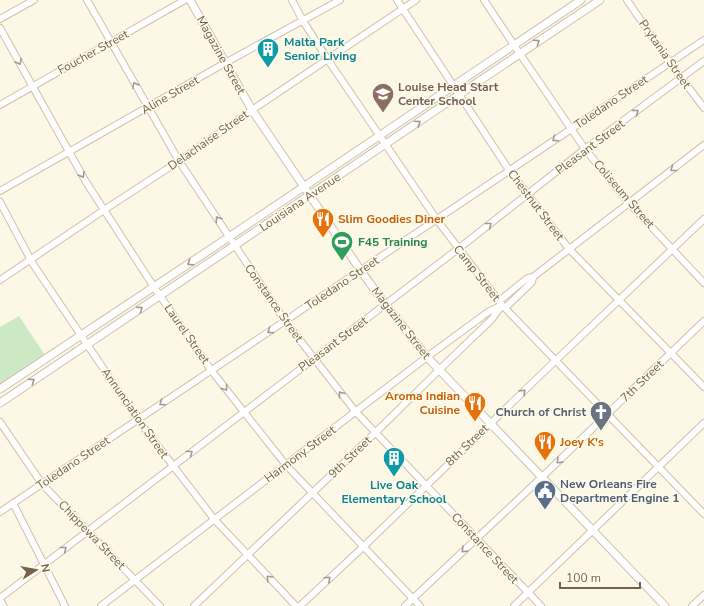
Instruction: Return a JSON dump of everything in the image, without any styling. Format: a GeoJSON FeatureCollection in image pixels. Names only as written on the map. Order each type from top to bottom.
{"type":"FeatureCollection","features":[{"type":"Feature","properties":{"kind":"street"},"geometry":{"type":"LineString","coordinates":[[0,19],[34,0]]}},
{"type":"Feature","properties":{"kind":"street","name":"Constance Street"},"geometry":{"type":"LineString","coordinates":[[87,0],[179,161],[285,321],[355,411],[540,606]]}},
{"type":"Feature","properties":{"kind":"street","name":"Foucher Street"},"geometry":{"type":"LineString","coordinates":[[0,104],[185,0]]}},
{"type":"Feature","properties":{"kind":"street","name":"Magazine Street"},"geometry":{"type":"LineString","coordinates":[[190,0],[252,110],[303,187],[385,304],[439,370],[665,606]]}},
{"type":"Feature","properties":{"kind":"street","name":"Camp Street"},"geometry":{"type":"LineString","coordinates":[[292,0],[303,21],[328,60],[437,220],[502,305],[704,514]]}},
{"type":"Feature","properties":{"kind":"street","name":"Aline Street"},"geometry":{"type":"LineString","coordinates":[[0,191],[225,63],[340,0]]}},
{"type":"Feature","properties":{"kind":"street","name":"Chestnut Street"},"geometry":{"type":"LineString","coordinates":[[397,0],[509,170],[569,249],[704,387]]}},
{"type":"Feature","properties":{"kind":"street","name":"Delachaise Street"},"geometry":{"type":"LineString","coordinates":[[0,280],[179,161],[416,0]]}},
{"type":"Feature","properties":{"kind":"street","name":"Coliseum Street"},"geometry":{"type":"LineString","coordinates":[[484,0],[514,46],[586,149],[629,203],[704,283]]}},
{"type":"Feature","properties":{"kind":"street","name":"Louisiana Avenue"},"geometry":{"type":"LineString","coordinates":[[0,389],[267,212],[582,0]]}},
{"type":"Feature","properties":{"kind":"street","name":"Louisiana Avenue"},"geometry":{"type":"LineString","coordinates":[[0,403],[600,0]]}},
{"type":"Feature","properties":{"kind":"street","name":"Prytania Street"},"geometry":{"type":"LineString","coordinates":[[627,0],[670,63],[704,108]]}},
{"type":"Feature","properties":{"kind":"street","name":"Laurel Street"},"geometry":{"type":"LineString","coordinates":[[0,28],[69,152],[104,210],[160,296],[211,370],[286,465],[420,606]]}},
{"type":"Feature","properties":{"kind":"street","name":"Toledano Street"},"geometry":{"type":"LineString","coordinates":[[0,512],[704,40]]}},
{"type":"Feature","properties":{"kind":"street","name":"Pleasant Street"},"geometry":{"type":"LineString","coordinates":[[0,600],[87,531],[704,60]]}},
{"type":"Feature","properties":{"kind":"street","name":"Harmony Street"},"geometry":{"type":"LineString","coordinates":[[101,606],[355,411],[488,312],[502,305],[532,282],[533,277],[704,145]]}},
{"type":"Feature","properties":{"kind":"street","name":"Annunciation Street"},"geometry":{"type":"LineString","coordinates":[[0,202],[33,264],[138,420],[214,519],[296,606]]}},
{"type":"Feature","properties":{"kind":"street"},"geometry":{"type":"LineString","coordinates":[[267,212],[273,220]]}},
{"type":"Feature","properties":{"kind":"street","name":"8th Street"},"geometry":{"type":"LineString","coordinates":[[300,606],[363,547],[555,360],[704,219]]}},
{"type":"Feature","properties":{"kind":"street"},"geometry":{"type":"LineString","coordinates":[[502,305],[525,280],[533,277]]}},
{"type":"Feature","properties":{"kind":"street","name":"9th Street"},"geometry":{"type":"LineString","coordinates":[[194,606],[491,320],[502,305]]}},
{"type":"Feature","properties":{"kind":"street","name":"7th Street"},"geometry":{"type":"LineString","coordinates":[[405,606],[704,321]]}},
{"type":"Feature","properties":{"kind":"street","name":"Chippewa Street"},"geometry":{"type":"LineString","coordinates":[[0,422],[42,484],[160,606]]}},
{"type":"Feature","properties":{"kind":"street"},"geometry":{"type":"LineString","coordinates":[[514,606],[704,423]]}},
{"type":"Feature","properties":{"kind":"street"},"geometry":{"type":"LineString","coordinates":[[13,503],[65,606]]}},
{"type":"Feature","properties":{"kind":"street"},"geometry":{"type":"LineString","coordinates":[[692,606],[704,595]]}},
{"type":"Feature","properties":{"kind":"street"},"geometry":{"type":"LineString","coordinates":[[0,600],[3,606]]}},
{"type":"Feature","properties":{"kind":"green space"},"geometry":{"type":"Polygon","coordinates":[[[19,316],[47,358],[0,389],[0,327],[19,316]]]}},
{"type":"Feature","properties":{"kind":"place","name":"Malta Park Senior Living"},"geometry":{"type":"Point","coordinates":[268,68]}},
{"type":"Feature","properties":{"kind":"place","name":"Louise Head Start Center School"},"geometry":{"type":"Point","coordinates":[383,114]}},
{"type":"Feature","properties":{"kind":"place","name":"Slim Goodies Diner"},"geometry":{"type":"Point","coordinates":[323,238]}},
{"type":"Feature","properties":{"kind":"place","name":"F45 Training"},"geometry":{"type":"Point","coordinates":[342,262]}},
{"type":"Feature","properties":{"kind":"place","name":"Aroma Indian Cuisine"},"geometry":{"type":"Point","coordinates":[475,422]}},
{"type":"Feature","properties":{"kind":"place","name":"Church of Christ"},"geometry":{"type":"Point","coordinates":[601,432]}},
{"type":"Feature","properties":{"kind":"place","name":"Joey K's"},"geometry":{"type":"Point","coordinates":[545,462]}},
{"type":"Feature","properties":{"kind":"place","name":"Live Oak Elementary School"},"geometry":{"type":"Point","coordinates":[394,478]}},
{"type":"Feature","properties":{"kind":"place","name":"New Orleans Fire Department Engine 1"},"geometry":{"type":"Point","coordinates":[545,510]}}]}
